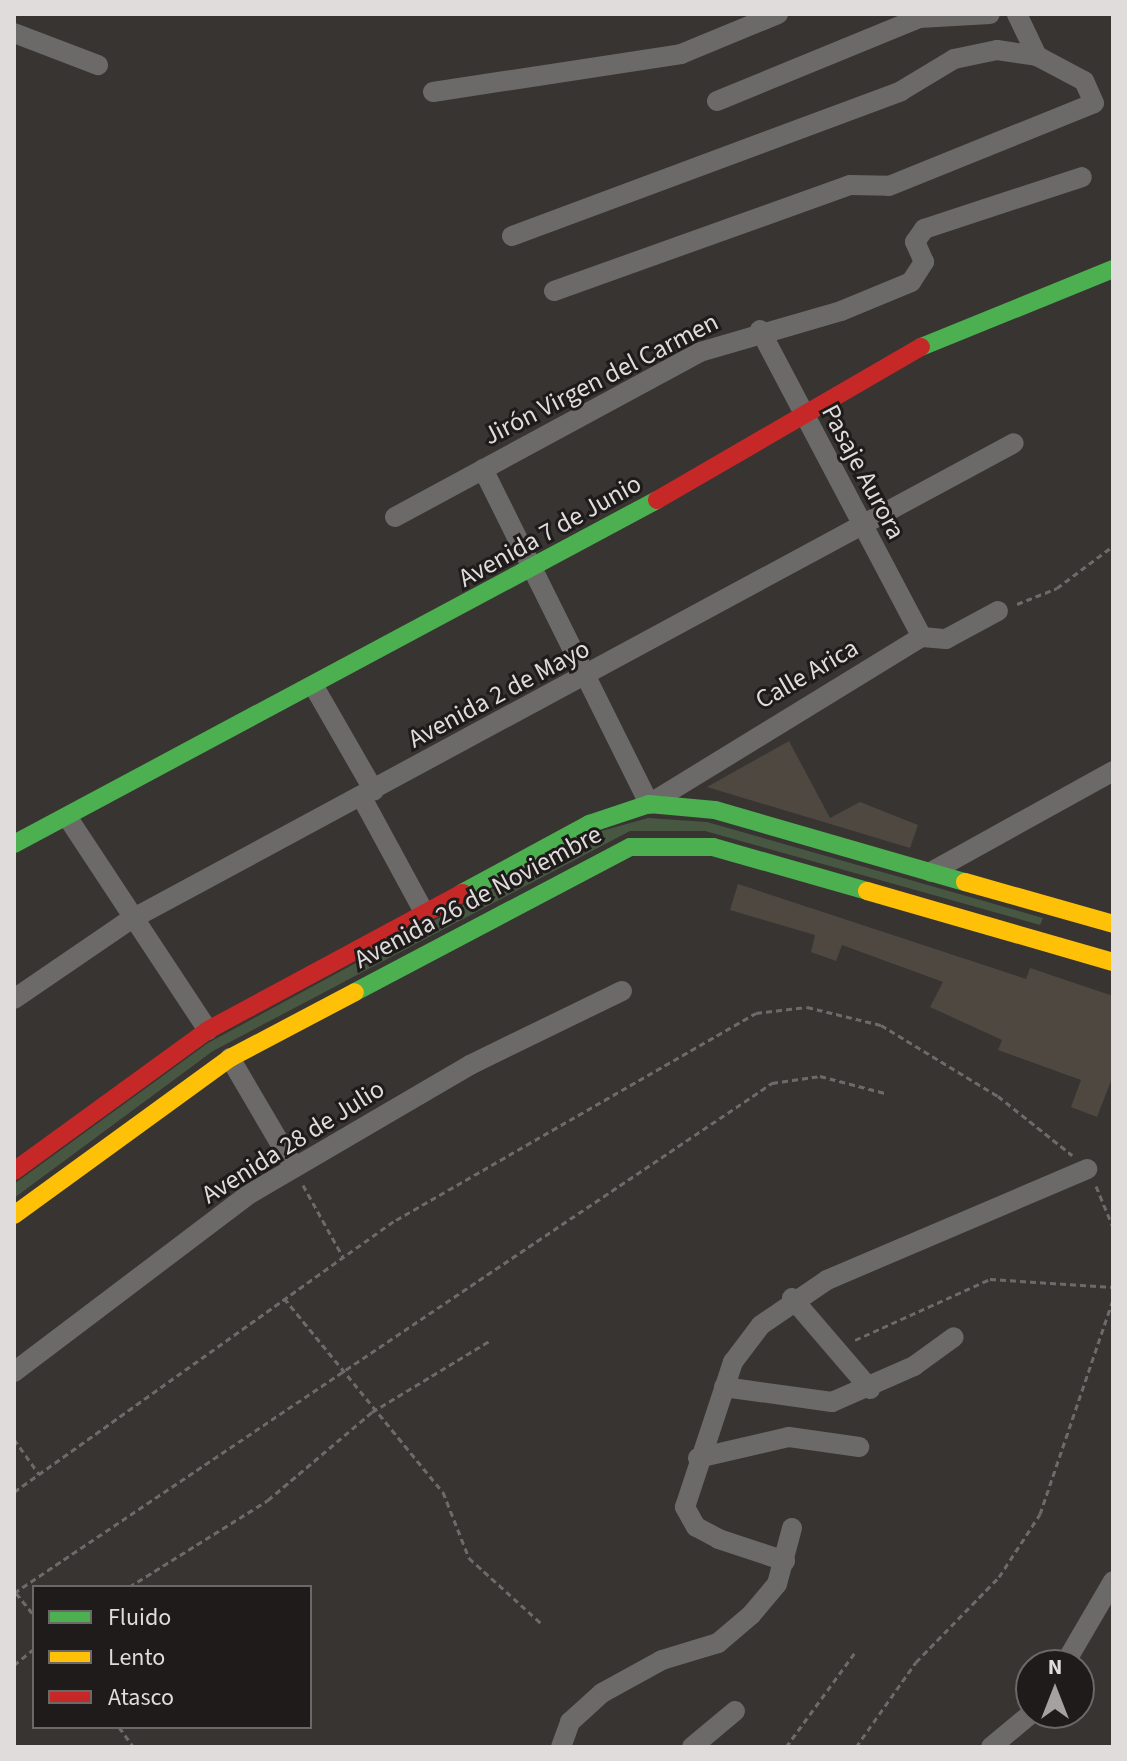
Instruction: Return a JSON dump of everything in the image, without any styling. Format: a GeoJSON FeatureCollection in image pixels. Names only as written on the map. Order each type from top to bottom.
{"type":"FeatureCollection","features":[{"type":"Feature","properties":{"kind":"main road","name":"Avenida 7 de Junio"},"geometry":{"type":"LineString","coordinates":[[14,844],[316,690],[537,569],[945,333],[1113,269]]}},
{"type":"Feature","properties":{"kind":"main road","name":"Avenida 26 de Noviembre"},"geometry":{"type":"LineString","coordinates":[[14,1171],[208,1030],[589,824],[649,804],[715,810],[1113,924]]}},
{"type":"Feature","properties":{"kind":"main road","name":"Avenida 26 de Noviembre"},"geometry":{"type":"LineString","coordinates":[[14,1215],[230,1058],[609,856],[657,842],[713,847],[1113,962]]}},
{"type":"Feature","properties":{"kind":"main road"},"geometry":{"type":"LineString","coordinates":[[1063,947],[1074,913]]}},
{"type":"Feature","properties":{"kind":"street"},"geometry":{"type":"LineString","coordinates":[[433,92],[681,54],[778,14]]}},
{"type":"Feature","properties":{"kind":"street"},"geometry":{"type":"LineString","coordinates":[[1017,14],[1037,56]]}},
{"type":"Feature","properties":{"kind":"street"},"geometry":{"type":"LineString","coordinates":[[717,101],[919,18],[983,15]]}},
{"type":"Feature","properties":{"kind":"street"},"geometry":{"type":"LineString","coordinates":[[14,33],[98,65]]}},
{"type":"Feature","properties":{"kind":"street"},"geometry":{"type":"LineString","coordinates":[[512,236],[901,91],[954,59],[997,50],[1037,56],[1084,81],[1094,103],[889,186],[850,185],[554,291]]}},
{"type":"Feature","properties":{"kind":"street","name":"Jirón Virgen del Carmen"},"geometry":{"type":"LineString","coordinates":[[395,517],[700,352],[760,330],[841,311],[911,282],[924,262],[915,242],[924,229],[1082,177]]}},
{"type":"Feature","properties":{"kind":"street","name":"Pasaje Aurora"},"geometry":{"type":"LineString","coordinates":[[760,330],[922,637]]}},
{"type":"Feature","properties":{"kind":"street","name":"Avenida 2 de Mayo"},"geometry":{"type":"LineString","coordinates":[[14,999],[135,917],[590,675],[1014,443]]}},
{"type":"Feature","properties":{"kind":"street"},"geometry":{"type":"LineString","coordinates":[[483,469],[590,675],[649,804]]}},
{"type":"Feature","properties":{"kind":"street","name":"Calle Arica"},"geometry":{"type":"LineString","coordinates":[[649,804],[922,637],[946,639],[998,611]]}},
{"type":"Feature","properties":{"kind":"street"},"geometry":{"type":"LineString","coordinates":[[316,690],[424,912]]}},
{"type":"Feature","properties":{"kind":"street"},"geometry":{"type":"LineString","coordinates":[[931,872],[1113,771]]}},
{"type":"Feature","properties":{"kind":"street"},"geometry":{"type":"LineString","coordinates":[[68,818],[208,1030]]}},
{"type":"Feature","properties":{"kind":"street","name":"Avenida 28 de Julio"},"geometry":{"type":"LineString","coordinates":[[14,1372],[294,1167],[470,1065],[622,991]]}},
{"type":"Feature","properties":{"kind":"street"},"geometry":{"type":"LineString","coordinates":[[230,1058],[294,1167]]}},
{"type":"Feature","properties":{"kind":"street"},"geometry":{"type":"LineString","coordinates":[[785,1561],[719,1539],[688,1519],[687,1492],[698,1458],[724,1387],[751,1337],[792,1298],[1087,1169]]}},
{"type":"Feature","properties":{"kind":"street"},"geometry":{"type":"LineString","coordinates":[[792,1298],[870,1389]]}},
{"type":"Feature","properties":{"kind":"street"},"geometry":{"type":"LineString","coordinates":[[724,1387],[808,1404],[870,1389],[954,1337]]}},
{"type":"Feature","properties":{"kind":"street"},"geometry":{"type":"LineString","coordinates":[[698,1458],[789,1437],[859,1447]]}},
{"type":"Feature","properties":{"kind":"street"},"geometry":{"type":"LineString","coordinates":[[561,1747],[570,1722],[602,1693],[662,1660],[718,1643],[777,1584],[792,1528]]}},
{"type":"Feature","properties":{"kind":"street"},"geometry":{"type":"LineString","coordinates":[[1073,1649],[1113,1581]]}},
{"type":"Feature","properties":{"kind":"street"},"geometry":{"type":"LineString","coordinates":[[692,1747],[735,1711]]}},
{"type":"Feature","properties":{"kind":"street"},"geometry":{"type":"LineString","coordinates":[[991,1747],[1015,1727]]}},
{"type":"Feature","properties":{"kind":"path"},"geometry":{"type":"LineString","coordinates":[[998,611],[1057,588],[1113,546]]}},
{"type":"Feature","properties":{"kind":"path"},"geometry":{"type":"LineString","coordinates":[[14,1492],[343,1257],[756,1013],[807,1007],[881,1025],[998,1096],[1087,1169],[1113,1227]]}},
{"type":"Feature","properties":{"kind":"path"},"geometry":{"type":"LineString","coordinates":[[32,1613],[14,1591],[339,1370],[772,1083],[820,1076],[885,1093]]}},
{"type":"Feature","properties":{"kind":"path"},"geometry":{"type":"LineString","coordinates":[[294,1167],[343,1257]]}},
{"type":"Feature","properties":{"kind":"path"},"geometry":{"type":"LineString","coordinates":[[836,1350],[926,1302],[990,1279],[1113,1287]]}},
{"type":"Feature","properties":{"kind":"path"},"geometry":{"type":"LineString","coordinates":[[284,1298],[372,1412],[443,1492],[469,1558],[541,1623]]}},
{"type":"Feature","properties":{"kind":"path"},"geometry":{"type":"LineString","coordinates":[[856,1747],[916,1662],[999,1577],[1040,1514],[1113,1299]]}},
{"type":"Feature","properties":{"kind":"path"},"geometry":{"type":"LineString","coordinates":[[132,1585],[268,1500],[372,1412],[491,1340]]}},
{"type":"Feature","properties":{"kind":"path"},"geometry":{"type":"LineString","coordinates":[[14,1439],[39,1474]]}},
{"type":"Feature","properties":{"kind":"path"},"geometry":{"type":"LineString","coordinates":[[14,1665],[32,1651]]}},
{"type":"Feature","properties":{"kind":"path"},"geometry":{"type":"LineString","coordinates":[[786,1747],[856,1651]]}},
{"type":"Feature","properties":{"kind":"path"},"geometry":{"type":"LineString","coordinates":[[120,1729],[133,1746]]}},
{"type":"Feature","properties":{"kind":"green space"},"geometry":{"type":"Polygon","coordinates":[[[648,818],[707,822],[1043,918],[1040,925],[705,831],[630,831],[213,1051],[14,1198],[14,1184],[208,1043],[598,832],[648,818]]]}},
{"type":"Feature","properties":{"kind":"building"},"geometry":{"type":"Polygon","coordinates":[[[789,741],[830,818],[860,802],[918,825],[910,848],[707,787],[789,741]]]}},
{"type":"Feature","properties":{"kind":"building"},"geometry":{"type":"Polygon","coordinates":[[[738,884],[1026,979],[1030,968],[1113,996],[1113,1076],[1097,1117],[1071,1107],[1081,1080],[998,1050],[1002,1040],[930,1007],[943,982],[842,945],[836,961],[811,952],[815,935],[730,910],[738,884]]]}},
{"type":"Feature","properties":{"kind":"traffic: fast"},"geometry":{"type":"LineString","coordinates":[[921,347],[1113,269]]}},
{"type":"Feature","properties":{"kind":"traffic: fast"},"geometry":{"type":"LineString","coordinates":[[14,844],[657,500]]}},
{"type":"Feature","properties":{"kind":"traffic: fast"},"geometry":{"type":"LineString","coordinates":[[462,893],[589,824],[649,804],[715,810],[965,882]]}},
{"type":"Feature","properties":{"kind":"traffic: fast"},"geometry":{"type":"LineString","coordinates":[[355,992],[630,847],[713,847],[867,891]]}},
{"type":"Feature","properties":{"kind":"traffic: slow"},"geometry":{"type":"LineString","coordinates":[[965,882],[1113,924]]}},
{"type":"Feature","properties":{"kind":"traffic: slow"},"geometry":{"type":"LineString","coordinates":[[867,891],[1113,962]]}},
{"type":"Feature","properties":{"kind":"traffic: slow"},"geometry":{"type":"LineString","coordinates":[[14,1215],[230,1058],[355,992]]}},
{"type":"Feature","properties":{"kind":"traffic: jam"},"geometry":{"type":"LineString","coordinates":[[657,500],[921,347]]}},
{"type":"Feature","properties":{"kind":"traffic: jam"},"geometry":{"type":"LineString","coordinates":[[14,1171],[208,1030],[462,893]]}}]}
